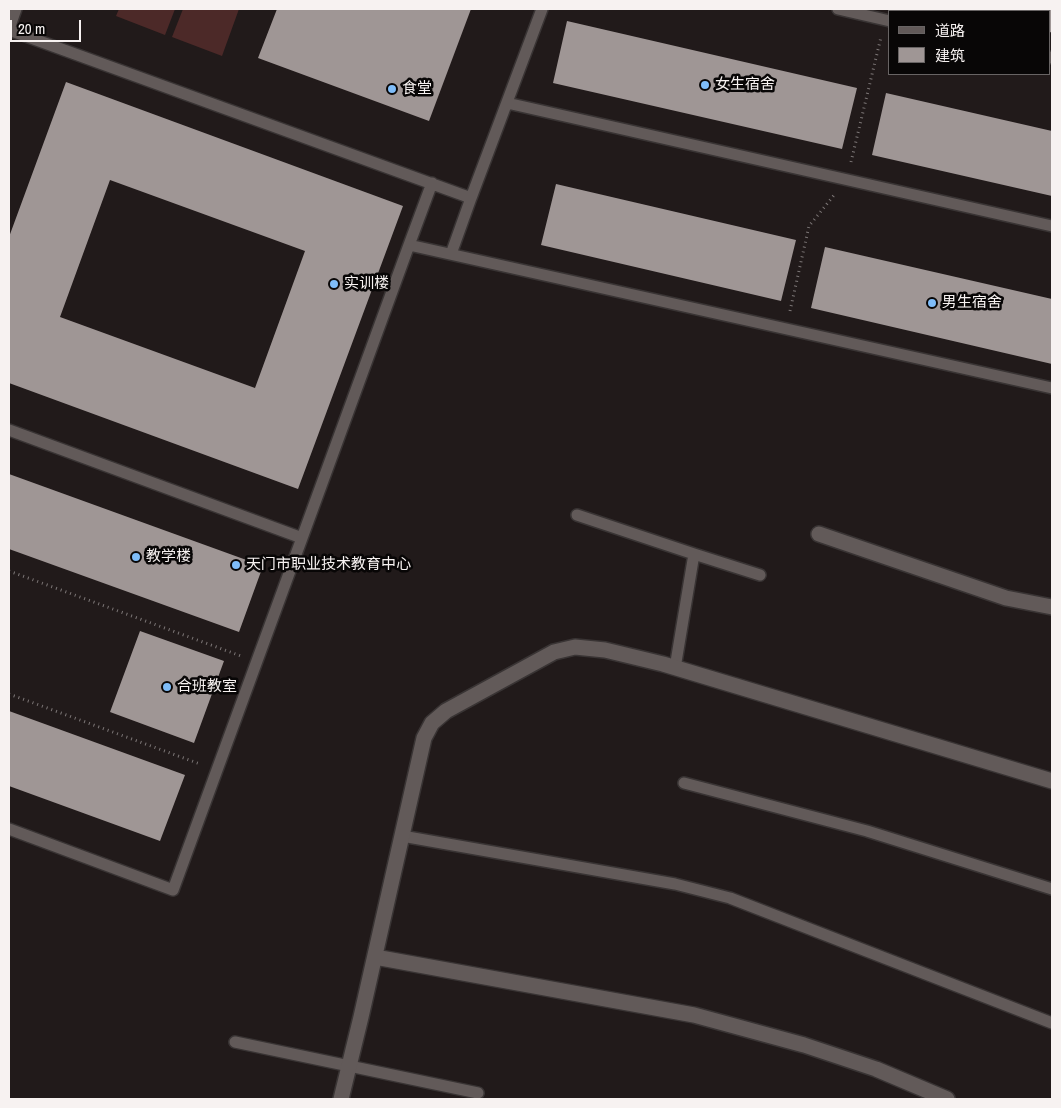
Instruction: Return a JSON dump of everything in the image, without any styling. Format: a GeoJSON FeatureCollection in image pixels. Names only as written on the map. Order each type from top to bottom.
{"type":"FeatureCollection","features":[{"type":"Feature","properties":{"kind":"street"},"geometry":{"type":"LineString","coordinates":[[820,534],[1006,598],[1052,607]]}},
{"type":"Feature","properties":{"kind":"street"},"geometry":{"type":"LineString","coordinates":[[341,1099],[375,958],[424,738],[432,723],[446,711],[554,652],[575,647],[604,650],[675,668],[1052,781]]}},
{"type":"Feature","properties":{"kind":"street"},"geometry":{"type":"LineString","coordinates":[[375,958],[694,1015],[804,1045],[867,1066],[947,1099]]}},
{"type":"Feature","properties":{"kind":"lane"},"geometry":{"type":"LineString","coordinates":[[16,9],[9,30],[471,198]]}},
{"type":"Feature","properties":{"kind":"lane"},"geometry":{"type":"LineString","coordinates":[[451,254],[542,9]]}},
{"type":"Feature","properties":{"kind":"lane"},"geometry":{"type":"LineString","coordinates":[[838,9],[888,20]]}},
{"type":"Feature","properties":{"kind":"lane"},"geometry":{"type":"LineString","coordinates":[[507,103],[1052,226]]}},
{"type":"Feature","properties":{"kind":"lane"},"geometry":{"type":"LineString","coordinates":[[9,829],[173,890],[432,183]]}},
{"type":"Feature","properties":{"kind":"lane"},"geometry":{"type":"LineString","coordinates":[[409,245],[1052,388]]}},
{"type":"Feature","properties":{"kind":"lane"},"geometry":{"type":"LineString","coordinates":[[9,430],[302,538]]}},
{"type":"Feature","properties":{"kind":"lane"},"geometry":{"type":"LineString","coordinates":[[576,515],[760,575]]}},
{"type":"Feature","properties":{"kind":"lane"},"geometry":{"type":"LineString","coordinates":[[675,668],[694,554]]}},
{"type":"Feature","properties":{"kind":"lane"},"geometry":{"type":"LineString","coordinates":[[684,783],[867,831],[1052,889]]}},
{"type":"Feature","properties":{"kind":"lane"},"geometry":{"type":"LineString","coordinates":[[402,836],[675,884],[730,898],[1052,1023]]}},
{"type":"Feature","properties":{"kind":"lane"},"geometry":{"type":"LineString","coordinates":[[235,1042],[478,1093]]}},
{"type":"Feature","properties":{"kind":"path"},"geometry":{"type":"LineString","coordinates":[[9,571],[257,661]]}},
{"type":"Feature","properties":{"kind":"path"},"geometry":{"type":"LineString","coordinates":[[9,694],[217,770]]}},
{"type":"Feature","properties":{"kind":"shaded area"},"geometry":{"type":"Polygon","coordinates":[[[119,9],[175,9],[165,35],[116,16],[119,9]]]}},
{"type":"Feature","properties":{"kind":"shaded area"},"geometry":{"type":"Polygon","coordinates":[[[183,9],[239,9],[222,56],[172,37],[183,9]]]}},
{"type":"Feature","properties":{"kind":"building","name":"食堂"},"geometry":{"type":"Polygon","coordinates":[[[277,9],[471,9],[429,121],[258,58],[277,9]]]}},
{"type":"Feature","properties":{"kind":"building"},"geometry":{"type":"Polygon","coordinates":[[[951,9],[1052,9],[1052,33],[1051,10],[951,9]]]}},
{"type":"Feature","properties":{"kind":"building","name":"女生宿舍"},"geometry":{"type":"Polygon","coordinates":[[[567,21],[857,88],[842,149],[553,83],[567,21]]]}},
{"type":"Feature","properties":{"kind":"building","name":"实训楼"},"geometry":{"type":"Polygon","coordinates":[[[66,82],[403,206],[298,489],[9,383],[9,237],[66,82]],[[110,180],[60,317],[255,388],[305,251],[110,180]]]}},
{"type":"Feature","properties":{"kind":"building"},"geometry":{"type":"Polygon","coordinates":[[[886,93],[1052,131],[1052,196],[872,155],[886,93]]]}},
{"type":"Feature","properties":{"kind":"building"},"geometry":{"type":"Polygon","coordinates":[[[556,184],[796,240],[781,301],[541,245],[556,184]]]}},
{"type":"Feature","properties":{"kind":"building","name":"男生宿舍"},"geometry":{"type":"Polygon","coordinates":[[[825,247],[1052,299],[1052,364],[811,308],[825,247]]]}},
{"type":"Feature","properties":{"kind":"building","name":"教学楼"},"geometry":{"type":"Polygon","coordinates":[[[9,474],[263,566],[239,632],[9,549],[9,474]]]}},
{"type":"Feature","properties":{"kind":"building","name":"合班教室"},"geometry":{"type":"Polygon","coordinates":[[[140,631],[224,661],[194,743],[110,712],[140,631]]]}},
{"type":"Feature","properties":{"kind":"building"},"geometry":{"type":"Polygon","coordinates":[[[9,711],[185,775],[160,841],[9,786],[9,711]]]}},
{"type":"Feature","properties":{"kind":"place","name":"女生宿舍"},"geometry":{"type":"Point","coordinates":[705,85]}},
{"type":"Feature","properties":{"kind":"place","name":"食堂"},"geometry":{"type":"Point","coordinates":[392,89]}},
{"type":"Feature","properties":{"kind":"place","name":"实训楼"},"geometry":{"type":"Point","coordinates":[334,284]}},
{"type":"Feature","properties":{"kind":"place","name":"男生宿舍"},"geometry":{"type":"Point","coordinates":[932,303]}},
{"type":"Feature","properties":{"kind":"place","name":"教学楼"},"geometry":{"type":"Point","coordinates":[136,557]}},
{"type":"Feature","properties":{"kind":"place","name":"天门市职业技术教育中心"},"geometry":{"type":"Point","coordinates":[236,565]}},
{"type":"Feature","properties":{"kind":"place","name":"合班教室"},"geometry":{"type":"Point","coordinates":[167,687]}}]}
